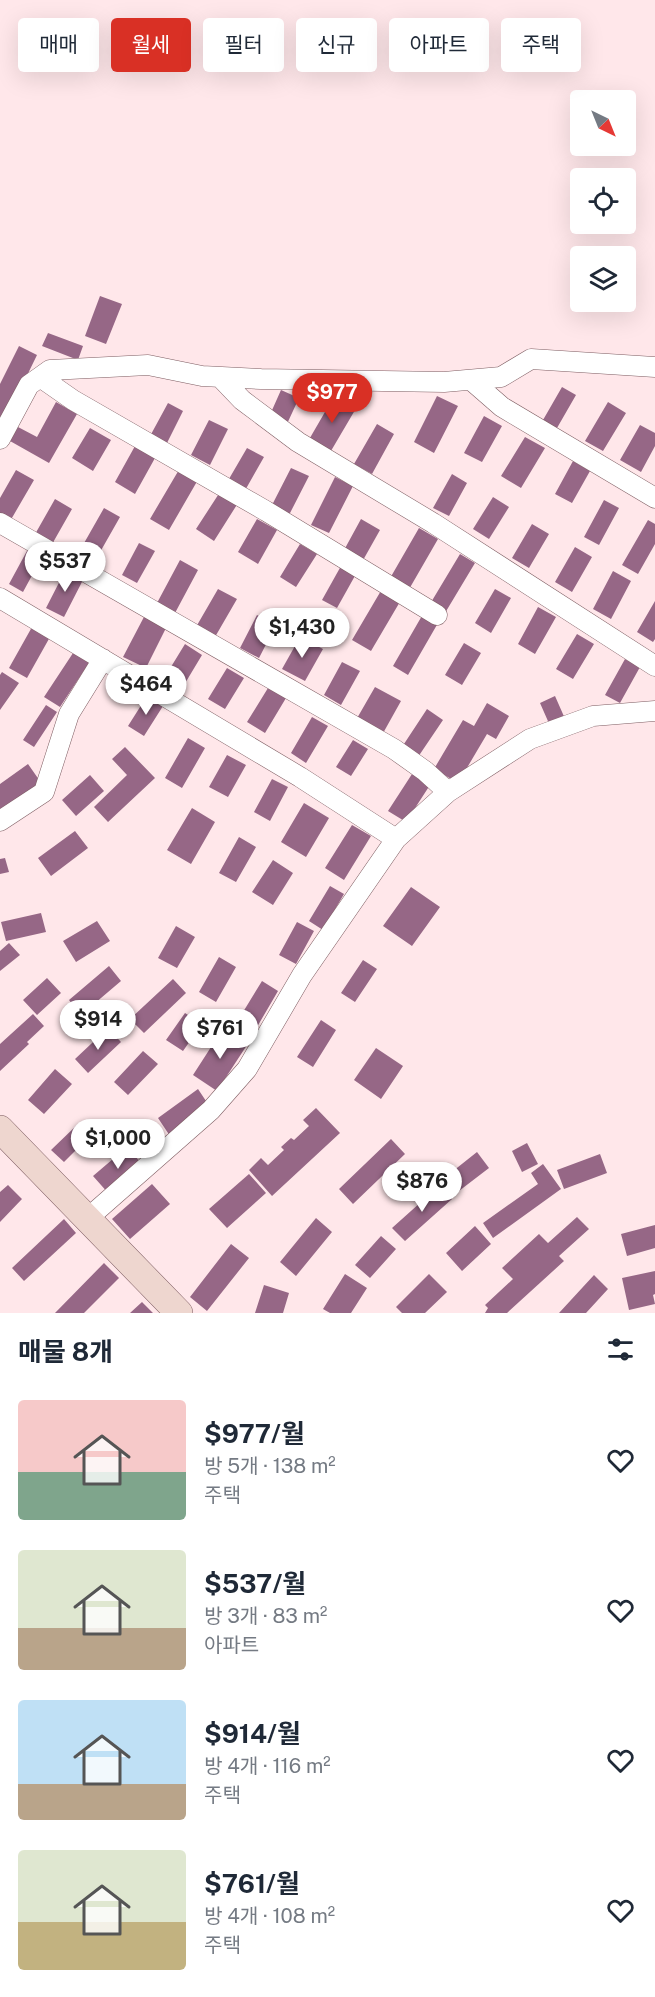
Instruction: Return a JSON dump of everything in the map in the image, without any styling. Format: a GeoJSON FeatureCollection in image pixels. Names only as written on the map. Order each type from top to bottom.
{"type":"FeatureCollection","features":[{"type":"Feature","properties":{"kind":"main road"},"geometry":{"type":"LineString","coordinates":[[0,1129],[179,1313]]}},
{"type":"Feature","properties":{"kind":"street"},"geometry":{"type":"LineString","coordinates":[[0,439],[29,385],[50,370],[148,365],[202,376],[444,382],[501,377],[531,359],[655,367]]}},
{"type":"Feature","properties":{"kind":"street"},"geometry":{"type":"LineString","coordinates":[[40,377],[73,400],[266,511],[437,615]]}},
{"type":"Feature","properties":{"kind":"street"},"geometry":{"type":"LineString","coordinates":[[220,377],[242,400],[298,442],[433,523],[655,666]]}},
{"type":"Feature","properties":{"kind":"street"},"geometry":{"type":"LineString","coordinates":[[471,380],[502,407],[655,498]]}},
{"type":"Feature","properties":{"kind":"street"},"geometry":{"type":"LineString","coordinates":[[0,523],[394,749],[425,771],[448,792]]}},
{"type":"Feature","properties":{"kind":"street"},"geometry":{"type":"LineString","coordinates":[[0,598],[290,771],[396,839]]}},
{"type":"Feature","properties":{"kind":"street"},"geometry":{"type":"LineString","coordinates":[[0,821],[44,792],[69,714],[103,659]]}},
{"type":"Feature","properties":{"kind":"street"},"geometry":{"type":"LineString","coordinates":[[87,1218],[211,1110],[247,1069],[302,975],[396,839],[448,792],[530,739],[593,716],[655,711]]}},
{"type":"Feature","properties":{"kind":"building"},"geometry":{"type":"Polygon","coordinates":[[[100,296],[122,304],[106,344],[85,336],[100,296]]]}},
{"type":"Feature","properties":{"kind":"building"},"geometry":{"type":"Polygon","coordinates":[[[48,333],[83,346],[78,360],[42,346],[48,333]]]}},
{"type":"Feature","properties":{"kind":"building"},"geometry":{"type":"Polygon","coordinates":[[[19,346],[37,355],[0,431],[0,384],[19,346]]]}},
{"type":"Feature","properties":{"kind":"building"},"geometry":{"type":"Polygon","coordinates":[[[562,387],[576,395],[557,428],[543,420],[562,387]]]}},
{"type":"Feature","properties":{"kind":"building"},"geometry":{"type":"Polygon","coordinates":[[[281,390],[299,398],[286,426],[269,417],[281,390]]]}},
{"type":"Feature","properties":{"kind":"building"},"geometry":{"type":"Polygon","coordinates":[[[336,393],[358,405],[328,456],[307,443],[336,393]]]}},
{"type":"Feature","properties":{"kind":"building"},"geometry":{"type":"Polygon","coordinates":[[[437,396],[458,406],[434,453],[414,442],[437,396]]]}},
{"type":"Feature","properties":{"kind":"building"},"geometry":{"type":"Polygon","coordinates":[[[56,402],[77,414],[49,463],[10,441],[18,427],[37,437],[56,402]]]}},
{"type":"Feature","properties":{"kind":"building"},"geometry":{"type":"Polygon","coordinates":[[[608,402],[626,413],[603,451],[585,441],[608,402]]]}},
{"type":"Feature","properties":{"kind":"building"},"geometry":{"type":"Polygon","coordinates":[[[168,403],[183,411],[165,447],[149,438],[168,403]]]}},
{"type":"Feature","properties":{"kind":"building"},"geometry":{"type":"Polygon","coordinates":[[[484,416],[502,426],[482,462],[464,453],[484,416]]]}},
{"type":"Feature","properties":{"kind":"building"},"geometry":{"type":"Polygon","coordinates":[[[209,420],[228,429],[210,465],[191,455],[209,420]]]}},
{"type":"Feature","properties":{"kind":"building"},"geometry":{"type":"Polygon","coordinates":[[[377,424],[394,434],[372,474],[354,464],[377,424]]]}},
{"type":"Feature","properties":{"kind":"building"},"geometry":{"type":"Polygon","coordinates":[[[640,425],[655,433],[655,446],[641,472],[620,460],[640,425]]]}},
{"type":"Feature","properties":{"kind":"building"},"geometry":{"type":"Polygon","coordinates":[[[90,428],[111,440],[93,471],[72,458],[90,428]]]}},
{"type":"Feature","properties":{"kind":"building"},"geometry":{"type":"Polygon","coordinates":[[[525,437],[545,448],[521,488],[501,476],[525,437]]]}},
{"type":"Feature","properties":{"kind":"building"},"geometry":{"type":"Polygon","coordinates":[[[135,446],[155,458],[135,494],[115,482],[135,446]]]}},
{"type":"Feature","properties":{"kind":"building"},"geometry":{"type":"Polygon","coordinates":[[[247,448],[264,457],[243,494],[226,484],[247,448]]]}},
{"type":"Feature","properties":{"kind":"building"},"geometry":{"type":"Polygon","coordinates":[[[573,461],[590,471],[572,503],[555,494],[573,461]]]}},
{"type":"Feature","properties":{"kind":"building"},"geometry":{"type":"Polygon","coordinates":[[[180,468],[199,478],[169,530],[150,519],[180,468]]]}},
{"type":"Feature","properties":{"kind":"building"},"geometry":{"type":"Polygon","coordinates":[[[291,468],[309,476],[289,515],[271,507],[291,468]]]}},
{"type":"Feature","properties":{"kind":"building"},"geometry":{"type":"Polygon","coordinates":[[[16,470],[34,480],[9,523],[0,518],[0,498],[16,470]]]}},
{"type":"Feature","properties":{"kind":"building"},"geometry":{"type":"Polygon","coordinates":[[[452,474],[467,483],[449,516],[433,508],[452,474]]]}},
{"type":"Feature","properties":{"kind":"building"},"geometry":{"type":"Polygon","coordinates":[[[335,477],[353,486],[329,533],[311,525],[335,477]]]}},
{"type":"Feature","properties":{"kind":"building"},"geometry":{"type":"Polygon","coordinates":[[[220,492],[238,503],[214,541],[196,529],[220,492]]]}},
{"type":"Feature","properties":{"kind":"building"},"geometry":{"type":"Polygon","coordinates":[[[493,497],[509,507],[489,539],[473,529],[493,497]]]}},
{"type":"Feature","properties":{"kind":"building"},"geometry":{"type":"Polygon","coordinates":[[[55,499],[72,509],[51,546],[34,536],[55,499]]]}},
{"type":"Feature","properties":{"kind":"building"},"geometry":{"type":"Polygon","coordinates":[[[604,500],[619,508],[599,545],[584,537],[604,500]]]}},
{"type":"Feature","properties":{"kind":"building"},"geometry":{"type":"Polygon","coordinates":[[[104,508],[120,517],[91,568],[75,559],[104,508]]]}},
{"type":"Feature","properties":{"kind":"building"},"geometry":{"type":"Polygon","coordinates":[[[257,519],[277,530],[258,564],[238,552],[257,519]]]}},
{"type":"Feature","properties":{"kind":"building"},"geometry":{"type":"Polygon","coordinates":[[[361,519],[380,530],[362,562],[343,552],[361,519]]]}},
{"type":"Feature","properties":{"kind":"building"},"geometry":{"type":"Polygon","coordinates":[[[648,520],[655,524],[655,544],[638,574],[622,565],[648,520]]]}},
{"type":"Feature","properties":{"kind":"building"},"geometry":{"type":"Polygon","coordinates":[[[532,524],[549,534],[529,568],[512,558],[532,524]]]}},
{"type":"Feature","properties":{"kind":"building"},"geometry":{"type":"Polygon","coordinates":[[[419,528],[438,539],[408,591],[389,580],[419,528]]]}},
{"type":"Feature","properties":{"kind":"building"},"geometry":{"type":"Polygon","coordinates":[[[139,543],[155,551],[137,583],[122,575],[139,543]]]}},
{"type":"Feature","properties":{"kind":"building"},"geometry":{"type":"Polygon","coordinates":[[[300,544],[317,554],[296,587],[280,577],[300,544]]]}},
{"type":"Feature","properties":{"kind":"building"},"geometry":{"type":"Polygon","coordinates":[[[575,547],[592,557],[572,592],[555,582],[575,547]]]}},
{"type":"Feature","properties":{"kind":"building"},"geometry":{"type":"Polygon","coordinates":[[[28,549],[42,557],[23,592],[9,584],[28,549]]]}},
{"type":"Feature","properties":{"kind":"building"},"geometry":{"type":"Polygon","coordinates":[[[460,554],[475,563],[445,613],[430,604],[460,554]]]}},
{"type":"Feature","properties":{"kind":"building"},"geometry":{"type":"Polygon","coordinates":[[[180,560],[198,570],[175,613],[157,603],[180,560]]]}},
{"type":"Feature","properties":{"kind":"building"},"geometry":{"type":"Polygon","coordinates":[[[341,566],[356,574],[337,608],[322,600],[341,566]]]}},
{"type":"Feature","properties":{"kind":"building"},"geometry":{"type":"Polygon","coordinates":[[[66,569],[84,578],[64,617],[46,608],[66,569]]]}},
{"type":"Feature","properties":{"kind":"building"},"geometry":{"type":"Polygon","coordinates":[[[613,571],[631,581],[611,619],[593,609],[613,571]]]}},
{"type":"Feature","properties":{"kind":"building"},"geometry":{"type":"Polygon","coordinates":[[[218,589],[237,599],[215,637],[196,627],[218,589]]]}},
{"type":"Feature","properties":{"kind":"building"},"geometry":{"type":"Polygon","coordinates":[[[382,589],[401,600],[371,651],[352,640],[382,589]]]}},
{"type":"Feature","properties":{"kind":"building"},"geometry":{"type":"Polygon","coordinates":[[[495,589],[511,598],[491,633],[475,623],[495,589]]]}},
{"type":"Feature","properties":{"kind":"building"},"geometry":{"type":"Polygon","coordinates":[[[655,601],[655,639],[653,642],[637,632],[655,601]]]}},
{"type":"Feature","properties":{"kind":"building"},"geometry":{"type":"Polygon","coordinates":[[[538,607],[556,617],[535,654],[518,644],[538,607]]]}},
{"type":"Feature","properties":{"kind":"building"},"geometry":{"type":"Polygon","coordinates":[[[423,614],[438,623],[408,675],[393,666],[423,614]]]}},
{"type":"Feature","properties":{"kind":"building"},"geometry":{"type":"Polygon","coordinates":[[[145,615],[167,626],[146,668],[123,657],[145,615]]]}},
{"type":"Feature","properties":{"kind":"building"},"geometry":{"type":"Polygon","coordinates":[[[257,615],[276,625],[259,658],[240,648],[257,615]]]}},
{"type":"Feature","properties":{"kind":"building"},"geometry":{"type":"Polygon","coordinates":[[[32,627],[50,637],[27,678],[9,668],[32,627]]]}},
{"type":"Feature","properties":{"kind":"building"},"geometry":{"type":"Polygon","coordinates":[[[577,634],[594,644],[573,679],[556,669],[577,634]]]}},
{"type":"Feature","properties":{"kind":"building"},"geometry":{"type":"Polygon","coordinates":[[[300,637],[323,649],[305,681],[282,669],[300,637]]]}},
{"type":"Feature","properties":{"kind":"building"},"geometry":{"type":"Polygon","coordinates":[[[464,643],[481,653],[462,685],[445,675],[464,643]]]}},
{"type":"Feature","properties":{"kind":"building"},"geometry":{"type":"Polygon","coordinates":[[[185,644],[202,655],[184,685],[166,675],[185,644]]]}},
{"type":"Feature","properties":{"kind":"building"},"geometry":{"type":"Polygon","coordinates":[[[75,650],[91,660],[60,707],[44,697],[75,650]]]}},
{"type":"Feature","properties":{"kind":"building"},"geometry":{"type":"Polygon","coordinates":[[[625,659],[640,667],[620,703],[605,695],[625,659]]]}},
{"type":"Feature","properties":{"kind":"building"},"geometry":{"type":"Polygon","coordinates":[[[342,662],[360,671],[341,705],[324,695],[342,662]]]}},
{"type":"Feature","properties":{"kind":"building"},"geometry":{"type":"Polygon","coordinates":[[[227,668],[244,678],[225,709],[208,699],[227,668]]]}},
{"type":"Feature","properties":{"kind":"building"},"geometry":{"type":"Polygon","coordinates":[[[2,672],[19,683],[0,710],[0,675],[2,672]]]}},
{"type":"Feature","properties":{"kind":"building"},"geometry":{"type":"Polygon","coordinates":[[[375,687],[401,701],[382,735],[356,720],[375,687]]]}},
{"type":"Feature","properties":{"kind":"building"},"geometry":{"type":"Polygon","coordinates":[[[268,688],[286,698],[265,733],[247,722],[268,688]]]}},
{"type":"Feature","properties":{"kind":"building"},"geometry":{"type":"Polygon","coordinates":[[[147,696],[163,706],[144,736],[128,726],[147,696]]]}},
{"type":"Feature","properties":{"kind":"building"},"geometry":{"type":"Polygon","coordinates":[[[555,696],[566,721],[551,728],[540,703],[555,696]]]}},
{"type":"Feature","properties":{"kind":"building"},"geometry":{"type":"Polygon","coordinates":[[[487,703],[509,716],[496,739],[487,734],[458,783],[434,769],[463,720],[474,726],[487,703]]]}},
{"type":"Feature","properties":{"kind":"building"},"geometry":{"type":"Polygon","coordinates":[[[46,705],[57,712],[34,747],[23,740],[46,705]]]}},
{"type":"Feature","properties":{"kind":"building"},"geometry":{"type":"Polygon","coordinates":[[[427,709],[443,720],[418,757],[402,747],[427,709]]]}},
{"type":"Feature","properties":{"kind":"building"},"geometry":{"type":"Polygon","coordinates":[[[312,717],[328,726],[306,763],[291,753],[312,717]]]}},
{"type":"Feature","properties":{"kind":"building"},"geometry":{"type":"Polygon","coordinates":[[[188,738],[205,748],[182,788],[165,778],[188,738]]]}},
{"type":"Feature","properties":{"kind":"building"},"geometry":{"type":"Polygon","coordinates":[[[353,740],[368,749],[351,776],[336,767],[353,740]]]}},
{"type":"Feature","properties":{"kind":"building"},"geometry":{"type":"Polygon","coordinates":[[[125,747],[155,778],[108,822],[94,807],[127,775],[112,759],[125,747]]]}},
{"type":"Feature","properties":{"kind":"building"},"geometry":{"type":"Polygon","coordinates":[[[227,755],[246,765],[228,797],[209,787],[227,755]]]}},
{"type":"Feature","properties":{"kind":"building"},"geometry":{"type":"Polygon","coordinates":[[[28,764],[42,784],[0,813],[0,784],[28,764]]]}},
{"type":"Feature","properties":{"kind":"building"},"geometry":{"type":"Polygon","coordinates":[[[412,774],[430,785],[406,822],[388,811],[412,774]]]}},
{"type":"Feature","properties":{"kind":"building"},"geometry":{"type":"Polygon","coordinates":[[[90,775],[104,791],[76,816],[62,800],[90,775]]]}},
{"type":"Feature","properties":{"kind":"building"},"geometry":{"type":"Polygon","coordinates":[[[272,779],[288,787],[270,821],[254,812],[272,779]]]}},
{"type":"Feature","properties":{"kind":"building"},"geometry":{"type":"Polygon","coordinates":[[[304,803],[329,818],[306,857],[281,842],[304,803]]]}},
{"type":"Feature","properties":{"kind":"building"},"geometry":{"type":"Polygon","coordinates":[[[192,808],[215,822],[191,864],[167,850],[192,808]]]}},
{"type":"Feature","properties":{"kind":"building"},"geometry":{"type":"Polygon","coordinates":[[[352,825],[371,836],[344,880],[325,868],[352,825]]]}},
{"type":"Feature","properties":{"kind":"building"},"geometry":{"type":"Polygon","coordinates":[[[75,831],[88,848],[51,876],[38,858],[75,831]]]}},
{"type":"Feature","properties":{"kind":"building"},"geometry":{"type":"Polygon","coordinates":[[[239,837],[256,847],[236,882],[219,873],[239,837]]]}},
{"type":"Feature","properties":{"kind":"building"},"geometry":{"type":"Polygon","coordinates":[[[5,858],[9,872],[0,874],[0,859],[5,858]]]}},
{"type":"Feature","properties":{"kind":"building"},"geometry":{"type":"Polygon","coordinates":[[[273,860],[293,873],[273,905],[252,892],[273,860]]]}},
{"type":"Feature","properties":{"kind":"building"},"geometry":{"type":"Polygon","coordinates":[[[330,886],[344,894],[323,930],[309,921],[330,886]]]}},
{"type":"Feature","properties":{"kind":"building"},"geometry":{"type":"Polygon","coordinates":[[[411,887],[440,907],[412,946],[383,926],[411,887]]]}},
{"type":"Feature","properties":{"kind":"building"},"geometry":{"type":"Polygon","coordinates":[[[41,913],[46,932],[6,941],[1,922],[41,913]]]}},
{"type":"Feature","properties":{"kind":"building"},"geometry":{"type":"Polygon","coordinates":[[[97,921],[110,941],[76,962],[63,941],[97,921]]]}},
{"type":"Feature","properties":{"kind":"building"},"geometry":{"type":"Polygon","coordinates":[[[297,922],[314,931],[296,964],[279,955],[297,922]]]}},
{"type":"Feature","properties":{"kind":"building"},"geometry":{"type":"Polygon","coordinates":[[[176,926],[195,937],[177,968],[158,958],[176,926]]]}},
{"type":"Feature","properties":{"kind":"building"},"geometry":{"type":"Polygon","coordinates":[[[9,943],[20,955],[0,971],[0,951],[9,943]]]}},
{"type":"Feature","properties":{"kind":"building"},"geometry":{"type":"Polygon","coordinates":[[[219,957],[236,967],[216,1002],[199,992],[219,957]]]}},
{"type":"Feature","properties":{"kind":"building"},"geometry":{"type":"Polygon","coordinates":[[[363,960],[377,969],[355,1002],[341,993],[363,960]]]}},
{"type":"Feature","properties":{"kind":"building"},"geometry":{"type":"Polygon","coordinates":[[[109,966],[121,981],[81,1015],[69,1000],[109,966]]]}},
{"type":"Feature","properties":{"kind":"building"},"geometry":{"type":"Polygon","coordinates":[[[47,978],[61,993],[37,1015],[23,1000],[47,978]]]}},
{"type":"Feature","properties":{"kind":"building"},"geometry":{"type":"Polygon","coordinates":[[[173,979],[186,993],[144,1033],[130,1019],[173,979]]]}},
{"type":"Feature","properties":{"kind":"building"},"geometry":{"type":"Polygon","coordinates":[[[262,981],[278,991],[257,1027],[240,1017],[262,981]]]}},
{"type":"Feature","properties":{"kind":"building"},"geometry":{"type":"Polygon","coordinates":[[[185,1013],[202,1024],[183,1051],[166,1040],[185,1013]]]}},
{"type":"Feature","properties":{"kind":"building"},"geometry":{"type":"Polygon","coordinates":[[[33,1014],[44,1026],[27,1042],[29,1044],[0,1071],[0,1044],[33,1014]]]}},
{"type":"Feature","properties":{"kind":"building"},"geometry":{"type":"Polygon","coordinates":[[[321,1020],[336,1030],[313,1067],[297,1057],[321,1020]]]}},
{"type":"Feature","properties":{"kind":"building"},"geometry":{"type":"Polygon","coordinates":[[[108,1028],[121,1042],[88,1073],[75,1059],[108,1028]]]}},
{"type":"Feature","properties":{"kind":"building"},"geometry":{"type":"Polygon","coordinates":[[[222,1030],[247,1045],[217,1091],[193,1075],[222,1030]]]}},
{"type":"Feature","properties":{"kind":"building"},"geometry":{"type":"Polygon","coordinates":[[[376,1048],[403,1066],[381,1099],[354,1080],[376,1048]]]}},
{"type":"Feature","properties":{"kind":"building"},"geometry":{"type":"Polygon","coordinates":[[[143,1051],[158,1064],[128,1095],[114,1082],[143,1051]]]}},
{"type":"Feature","properties":{"kind":"building"},"geometry":{"type":"Polygon","coordinates":[[[55,1069],[72,1084],[44,1114],[28,1100],[55,1069]]]}},
{"type":"Feature","properties":{"kind":"building"},"geometry":{"type":"Polygon","coordinates":[[[198,1089],[210,1107],[170,1136],[158,1118],[198,1089]]]}},
{"type":"Feature","properties":{"kind":"building"},"geometry":{"type":"Polygon","coordinates":[[[316,1108],[340,1133],[272,1196],[249,1170],[261,1158],[268,1165],[284,1150],[281,1147],[291,1138],[294,1140],[309,1126],[303,1120],[316,1108]]]}},
{"type":"Feature","properties":{"kind":"building"},"geometry":{"type":"Polygon","coordinates":[[[78,1124],[90,1136],[64,1162],[51,1150],[78,1124]]]}},
{"type":"Feature","properties":{"kind":"building"},"geometry":{"type":"Polygon","coordinates":[[[391,1139],[405,1154],[353,1204],[339,1189],[391,1139]]]}},
{"type":"Feature","properties":{"kind":"building"},"geometry":{"type":"Polygon","coordinates":[[[527,1143],[538,1164],[522,1172],[512,1151],[527,1143]]]}},
{"type":"Feature","properties":{"kind":"building"},"geometry":{"type":"Polygon","coordinates":[[[127,1147],[142,1164],[109,1194],[93,1176],[127,1147]]]}},
{"type":"Feature","properties":{"kind":"building"},"geometry":{"type":"Polygon","coordinates":[[[477,1152],[489,1168],[455,1194],[443,1179],[477,1152]]]}},
{"type":"Feature","properties":{"kind":"building"},"geometry":{"type":"Polygon","coordinates":[[[600,1154],[607,1173],[564,1189],[557,1170],[600,1154]]]}},
{"type":"Feature","properties":{"kind":"building"},"geometry":{"type":"Polygon","coordinates":[[[543,1164],[561,1189],[493,1238],[483,1223],[538,1184],[531,1173],[543,1164]]]}},
{"type":"Feature","properties":{"kind":"building"},"geometry":{"type":"Polygon","coordinates":[[[249,1174],[266,1193],[227,1228],[209,1209],[249,1174]]]}},
{"type":"Feature","properties":{"kind":"building"},"geometry":{"type":"Polygon","coordinates":[[[152,1184],[170,1204],[130,1239],[112,1219],[152,1184]]]}},
{"type":"Feature","properties":{"kind":"building"},"geometry":{"type":"Polygon","coordinates":[[[8,1185],[22,1199],[0,1222],[0,1192],[8,1185]]]}},
{"type":"Feature","properties":{"kind":"building"},"geometry":{"type":"Polygon","coordinates":[[[440,1185],[452,1199],[405,1241],[392,1228],[440,1185]]]}},
{"type":"Feature","properties":{"kind":"building"},"geometry":{"type":"Polygon","coordinates":[[[577,1217],[589,1229],[559,1256],[564,1261],[507,1313],[485,1313],[488,1308],[485,1305],[513,1279],[502,1268],[539,1234],[548,1243],[577,1217]]]}},
{"type":"Feature","properties":{"kind":"building"},"geometry":{"type":"Polygon","coordinates":[[[316,1218],[332,1232],[296,1276],[280,1262],[316,1218]]]}},
{"type":"Feature","properties":{"kind":"building"},"geometry":{"type":"Polygon","coordinates":[[[64,1219],[76,1233],[24,1281],[12,1268],[64,1219]]]}},
{"type":"Feature","properties":{"kind":"building"},"geometry":{"type":"Polygon","coordinates":[[[655,1225],[655,1248],[627,1256],[621,1234],[655,1225]]]}},
{"type":"Feature","properties":{"kind":"building"},"geometry":{"type":"Polygon","coordinates":[[[475,1226],[491,1244],[462,1271],[446,1253],[475,1226]]]}},
{"type":"Feature","properties":{"kind":"building"},"geometry":{"type":"Polygon","coordinates":[[[381,1236],[396,1249],[370,1278],[355,1265],[381,1236]]]}},
{"type":"Feature","properties":{"kind":"building"},"geometry":{"type":"Polygon","coordinates":[[[231,1244],[249,1258],[207,1311],[190,1297],[231,1244]]]}},
{"type":"Feature","properties":{"kind":"building"},"geometry":{"type":"Polygon","coordinates":[[[104,1263],[119,1278],[84,1313],[55,1313],[104,1263]]]}},
{"type":"Feature","properties":{"kind":"building"},"geometry":{"type":"Polygon","coordinates":[[[655,1271],[655,1294],[653,1295],[655,1304],[629,1310],[622,1278],[655,1271]]]}},
{"type":"Feature","properties":{"kind":"building"},"geometry":{"type":"Polygon","coordinates":[[[345,1274],[367,1288],[351,1313],[330,1313],[323,1309],[345,1274]]]}},
{"type":"Feature","properties":{"kind":"building"},"geometry":{"type":"Polygon","coordinates":[[[429,1274],[447,1292],[425,1313],[402,1313],[396,1307],[429,1274]]]}},
{"type":"Feature","properties":{"kind":"building"},"geometry":{"type":"Polygon","coordinates":[[[594,1275],[608,1289],[586,1313],[559,1313],[594,1275]]]}},
{"type":"Feature","properties":{"kind":"building"},"geometry":{"type":"Polygon","coordinates":[[[264,1285],[289,1293],[283,1313],[255,1313],[264,1285]]]}},
{"type":"Feature","properties":{"kind":"building"},"geometry":{"type":"Polygon","coordinates":[[[142,1302],[153,1313],[130,1313],[142,1302]]]}}]}
